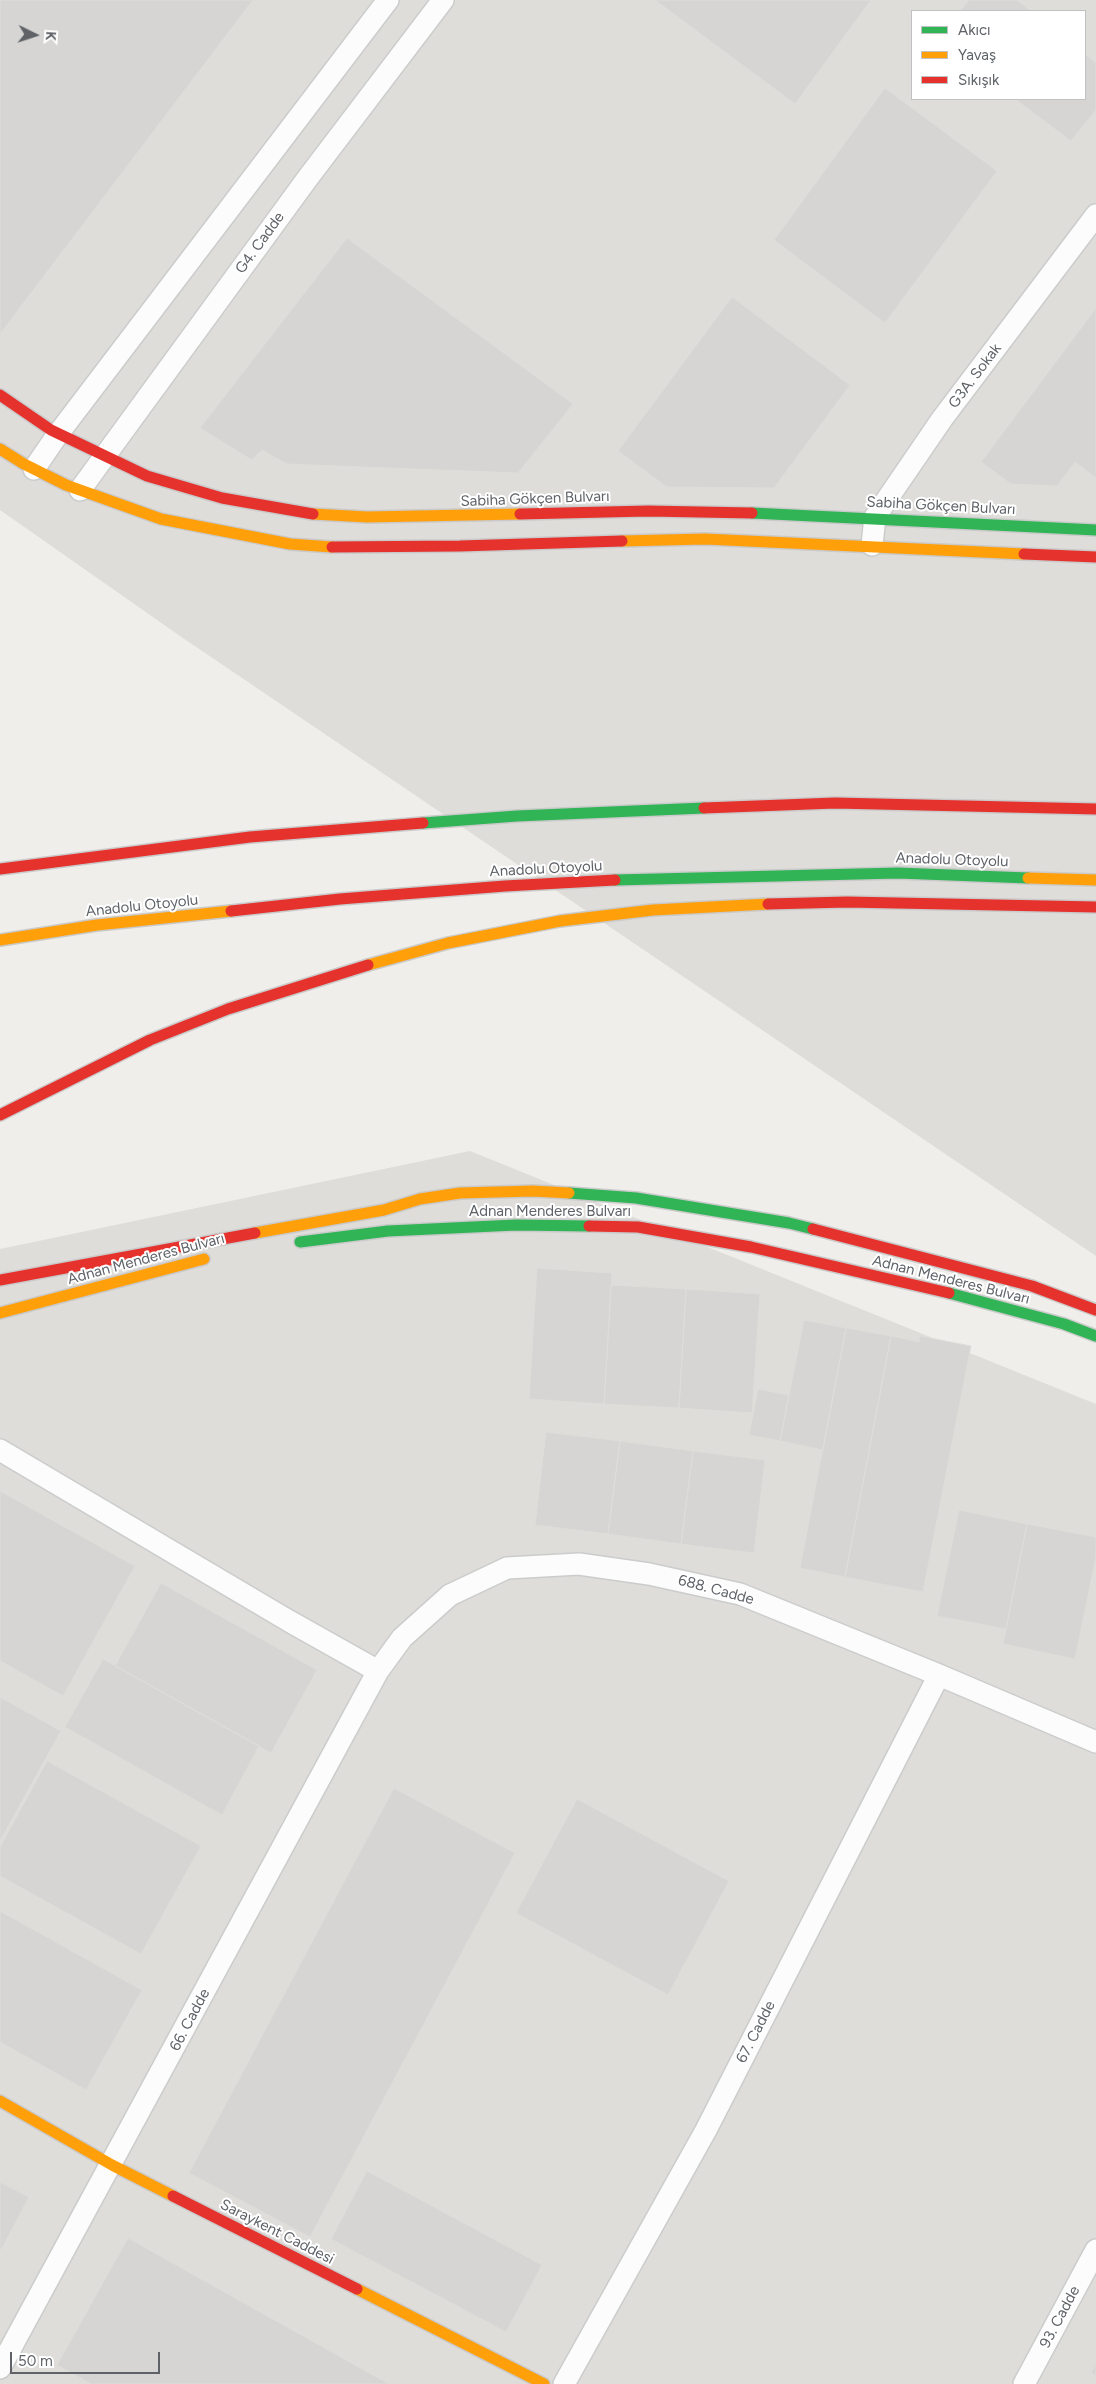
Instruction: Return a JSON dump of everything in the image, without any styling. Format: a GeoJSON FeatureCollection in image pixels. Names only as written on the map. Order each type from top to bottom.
{"type":"FeatureCollection","features":[{"type":"Feature","properties":{"kind":"main road","name":"Sabiha Gökçen Bulvarı"},"geometry":{"type":"LineString","coordinates":[[0,394],[58,434],[103,457],[147,476],[276,510],[306,514],[367,517],[648,511],[801,514],[1096,530]]}},
{"type":"Feature","properties":{"kind":"main road"},"geometry":{"type":"LineString","coordinates":[[0,449],[34,469],[80,490],[161,519],[290,544],[346,547],[460,546],[705,539],[872,545],[1096,557]]}},
{"type":"Feature","properties":{"kind":"main road"},"geometry":{"type":"LineString","coordinates":[[0,869],[250,837],[517,816],[835,803],[1096,809]]}},
{"type":"Feature","properties":{"kind":"main road","name":"Anadolu Otoyolu"},"geometry":{"type":"LineString","coordinates":[[0,940],[97,925],[331,900],[524,885],[663,878],[898,873],[1096,880]]}},
{"type":"Feature","properties":{"kind":"main road"},"geometry":{"type":"LineString","coordinates":[[0,1115],[150,1040],[228,1009],[337,973],[448,943],[560,921],[653,910],[729,905],[847,902],[1096,907]]}},
{"type":"Feature","properties":{"kind":"main road"},"geometry":{"type":"LineString","coordinates":[[0,1280],[384,1210],[420,1199],[460,1193],[533,1191],[636,1198],[789,1222],[1032,1286],[1096,1310]]}},
{"type":"Feature","properties":{"kind":"main road","name":"Adnan Menderes Bulvarı"},"geometry":{"type":"LineString","coordinates":[[289,1244],[388,1231],[516,1225],[638,1227],[751,1246],[951,1294],[1064,1324],[1096,1336]]}},
{"type":"Feature","properties":{"kind":"main road","name":"Adnan Menderes Bulvarı"},"geometry":{"type":"LineString","coordinates":[[0,1313],[220,1255]]}},
{"type":"Feature","properties":{"kind":"main road","name":"Saraykent Caddesi"},"geometry":{"type":"LineString","coordinates":[[0,2101],[112,2165],[544,2384]]}},
{"type":"Feature","properties":{"kind":"street"},"geometry":{"type":"LineString","coordinates":[[34,469],[58,434],[388,0]]}},
{"type":"Feature","properties":{"kind":"street","name":"G4. Cadde"},"geometry":{"type":"LineString","coordinates":[[80,490],[301,187],[443,0]]}},
{"type":"Feature","properties":{"kind":"street","name":"G3A. Sokak"},"geometry":{"type":"LineString","coordinates":[[872,545],[875,517],[942,419],[1096,215]]}},
{"type":"Feature","properties":{"kind":"street"},"geometry":{"type":"LineString","coordinates":[[0,1450],[288,1621],[378,1671]]}},
{"type":"Feature","properties":{"kind":"street","name":"688. Cadde"},"geometry":{"type":"LineString","coordinates":[[378,1671],[402,1638],[450,1595],[507,1568],[579,1564],[649,1574],[740,1594],[939,1675],[1096,1742]]}},
{"type":"Feature","properties":{"kind":"street","name":"66. Cadde"},"geometry":{"type":"LineString","coordinates":[[0,2368],[112,2165],[378,1671]]}},
{"type":"Feature","properties":{"kind":"street","name":"67. Cadde"},"geometry":{"type":"LineString","coordinates":[[564,2384],[706,2130],[939,1675]]}},
{"type":"Feature","properties":{"kind":"street","name":"93. Cadde"},"geometry":{"type":"LineString","coordinates":[[1024,2384],[1096,2250]]}},
{"type":"Feature","properties":{"kind":"shaded area"},"geometry":{"type":"Polygon","coordinates":[[[0,0],[1096,0],[1096,1256],[180,636],[0,510],[0,0]]]}},
{"type":"Feature","properties":{"kind":"shaded area"},"geometry":{"type":"Polygon","coordinates":[[[470,1151],[1096,1404],[1096,2384],[0,2384],[0,1249],[470,1151]]]}},
{"type":"Feature","properties":{"kind":"building"},"geometry":{"type":"Polygon","coordinates":[[[0,0],[253,0],[0,334],[0,0]]]}},
{"type":"Feature","properties":{"kind":"building"},"geometry":{"type":"Polygon","coordinates":[[[655,0],[871,0],[795,104],[655,0]]]}},
{"type":"Feature","properties":{"kind":"building"},"geometry":{"type":"Polygon","coordinates":[[[969,0],[1017,0],[1030,10],[961,10],[969,0]]]}},
{"type":"Feature","properties":{"kind":"building"},"geometry":{"type":"Polygon","coordinates":[[[1086,55],[1096,63],[1096,110],[1071,141],[1016,100],[1086,100],[1086,55]]]}},
{"type":"Feature","properties":{"kind":"building"},"geometry":{"type":"Polygon","coordinates":[[[885,88],[997,171],[885,323],[774,240],[885,88]]]}},
{"type":"Feature","properties":{"kind":"building"},"geometry":{"type":"Polygon","coordinates":[[[347,238],[573,404],[518,473],[287,464],[262,450],[252,460],[200,428],[347,238]]]}},
{"type":"Feature","properties":{"kind":"building"},"geometry":{"type":"Polygon","coordinates":[[[732,297],[850,385],[774,488],[667,487],[618,451],[732,297]]]}},
{"type":"Feature","properties":{"kind":"building"},"geometry":{"type":"Polygon","coordinates":[[[1096,308],[1096,478],[1075,462],[1057,486],[1011,484],[981,462],[1096,308]]]}},
{"type":"Feature","properties":{"kind":"building"},"geometry":{"type":"Polygon","coordinates":[[[537,1268],[612,1273],[604,1404],[529,1399],[537,1268]]]}},
{"type":"Feature","properties":{"kind":"building"},"geometry":{"type":"Polygon","coordinates":[[[611,1285],[686,1289],[679,1408],[604,1404],[611,1285]]]}},
{"type":"Feature","properties":{"kind":"building"},"geometry":{"type":"Polygon","coordinates":[[[686,1289],[760,1294],[752,1413],[679,1408],[686,1289]]]}},
{"type":"Feature","properties":{"kind":"building"},"geometry":{"type":"Polygon","coordinates":[[[804,1320],[846,1328],[823,1450],[780,1441],[804,1320]]]}},
{"type":"Feature","properties":{"kind":"building"},"geometry":{"type":"Polygon","coordinates":[[[846,1328],[891,1336],[845,1577],[800,1568],[846,1328]]]}},
{"type":"Feature","properties":{"kind":"building"},"geometry":{"type":"Polygon","coordinates":[[[891,1336],[919,1342],[920,1336],[971,1346],[923,1592],[845,1577],[891,1336]]]}},
{"type":"Feature","properties":{"kind":"building"},"geometry":{"type":"Polygon","coordinates":[[[758,1389],[789,1395],[780,1441],[749,1435],[758,1389]]]}},
{"type":"Feature","properties":{"kind":"building"},"geometry":{"type":"Polygon","coordinates":[[[546,1432],[620,1441],[608,1534],[535,1525],[546,1432]]]}},
{"type":"Feature","properties":{"kind":"building"},"geometry":{"type":"Polygon","coordinates":[[[620,1441],[693,1451],[681,1544],[608,1534],[620,1441]]]}},
{"type":"Feature","properties":{"kind":"building"},"geometry":{"type":"Polygon","coordinates":[[[693,1451],[765,1460],[754,1553],[681,1544],[693,1451]]]}},
{"type":"Feature","properties":{"kind":"building"},"geometry":{"type":"Polygon","coordinates":[[[0,1491],[135,1566],[63,1696],[0,1661],[0,1491]]]}},
{"type":"Feature","properties":{"kind":"building"},"geometry":{"type":"Polygon","coordinates":[[[959,1510],[1027,1524],[1006,1629],[937,1616],[959,1510]]]}},
{"type":"Feature","properties":{"kind":"building"},"geometry":{"type":"Polygon","coordinates":[[[1027,1524],[1096,1537],[1096,1557],[1075,1659],[1003,1644],[1027,1524]]]}},
{"type":"Feature","properties":{"kind":"building"},"geometry":{"type":"Polygon","coordinates":[[[161,1583],[317,1670],[271,1753],[115,1666],[161,1583]]]}},
{"type":"Feature","properties":{"kind":"building"},"geometry":{"type":"Polygon","coordinates":[[[103,1659],[259,1746],[222,1815],[65,1727],[103,1659]]]}},
{"type":"Feature","properties":{"kind":"building"},"geometry":{"type":"Polygon","coordinates":[[[0,1697],[61,1731],[0,1841],[0,1697]]]}},
{"type":"Feature","properties":{"kind":"building"},"geometry":{"type":"Polygon","coordinates":[[[47,1761],[201,1846],[141,1954],[0,1876],[0,1847],[47,1761]]]}},
{"type":"Feature","properties":{"kind":"building"},"geometry":{"type":"Polygon","coordinates":[[[394,1788],[515,1853],[310,2237],[189,2173],[394,1788]]]}},
{"type":"Feature","properties":{"kind":"building"},"geometry":{"type":"Polygon","coordinates":[[[577,1799],[729,1881],[668,1995],[516,1913],[577,1799]]]}},
{"type":"Feature","properties":{"kind":"building"},"geometry":{"type":"Polygon","coordinates":[[[0,1911],[142,1990],[86,2090],[0,2042],[0,1911]]]}},
{"type":"Feature","properties":{"kind":"building"},"geometry":{"type":"Polygon","coordinates":[[[367,2171],[542,2265],[506,2332],[331,2239],[367,2171]]]}},
{"type":"Feature","properties":{"kind":"building"},"geometry":{"type":"Polygon","coordinates":[[[0,2182],[29,2197],[0,2252],[0,2182]]]}},
{"type":"Feature","properties":{"kind":"building"},"geometry":{"type":"Polygon","coordinates":[[[128,2238],[389,2384],[91,2384],[57,2365],[128,2238]]]}},
{"type":"Feature","properties":{"kind":"building"},"geometry":{"type":"Polygon","coordinates":[[[1096,2364],[1096,2376],[1091,2373],[1096,2364]]]}},
{"type":"Feature","properties":{"kind":"traffic: fast"},"geometry":{"type":"LineString","coordinates":[[752,513],[1096,530]]}},
{"type":"Feature","properties":{"kind":"traffic: fast"},"geometry":{"type":"LineString","coordinates":[[423,823],[517,816],[704,808]]}},
{"type":"Feature","properties":{"kind":"traffic: fast"},"geometry":{"type":"LineString","coordinates":[[615,880],[898,873],[1028,878]]}},
{"type":"Feature","properties":{"kind":"traffic: fast"},"geometry":{"type":"LineString","coordinates":[[569,1193],[636,1198],[789,1223],[813,1229]]}},
{"type":"Feature","properties":{"kind":"traffic: fast"},"geometry":{"type":"LineString","coordinates":[[300,1242],[388,1231],[516,1225],[589,1226]]}},
{"type":"Feature","properties":{"kind":"traffic: fast"},"geometry":{"type":"LineString","coordinates":[[949,1293],[1064,1324],[1096,1336]]}},
{"type":"Feature","properties":{"kind":"traffic: slow"},"geometry":{"type":"LineString","coordinates":[[0,449],[24,464],[66,485],[161,519],[290,544],[332,547]]}},
{"type":"Feature","properties":{"kind":"traffic: slow"},"geometry":{"type":"LineString","coordinates":[[313,514],[367,517],[520,514]]}},
{"type":"Feature","properties":{"kind":"traffic: slow"},"geometry":{"type":"LineString","coordinates":[[622,541],[705,539],[1024,554]]}},
{"type":"Feature","properties":{"kind":"traffic: slow"},"geometry":{"type":"LineString","coordinates":[[1028,878],[1096,880]]}},
{"type":"Feature","properties":{"kind":"traffic: slow"},"geometry":{"type":"LineString","coordinates":[[368,965],[448,943],[560,921],[653,910],[768,904]]}},
{"type":"Feature","properties":{"kind":"traffic: slow"},"geometry":{"type":"LineString","coordinates":[[0,940],[97,925],[231,911]]}},
{"type":"Feature","properties":{"kind":"traffic: slow"},"geometry":{"type":"LineString","coordinates":[[255,1233],[384,1210],[420,1199],[460,1193],[533,1191],[569,1193]]}},
{"type":"Feature","properties":{"kind":"traffic: slow"},"geometry":{"type":"LineString","coordinates":[[0,1313],[204,1259]]}},
{"type":"Feature","properties":{"kind":"traffic: slow"},"geometry":{"type":"LineString","coordinates":[[0,2101],[112,2165],[173,2196]]}},
{"type":"Feature","properties":{"kind":"traffic: slow"},"geometry":{"type":"LineString","coordinates":[[357,2289],[544,2384]]}},
{"type":"Feature","properties":{"kind":"traffic: jam"},"geometry":{"type":"LineString","coordinates":[[0,395],[51,430],[147,476],[222,498],[313,514]]}},
{"type":"Feature","properties":{"kind":"traffic: jam"},"geometry":{"type":"LineString","coordinates":[[520,514],[648,511],[752,513]]}},
{"type":"Feature","properties":{"kind":"traffic: jam"},"geometry":{"type":"LineString","coordinates":[[332,547],[460,546],[622,541]]}},
{"type":"Feature","properties":{"kind":"traffic: jam"},"geometry":{"type":"LineString","coordinates":[[1024,554],[1096,557]]}},
{"type":"Feature","properties":{"kind":"traffic: jam"},"geometry":{"type":"LineString","coordinates":[[704,808],[835,803],[1096,809]]}},
{"type":"Feature","properties":{"kind":"traffic: jam"},"geometry":{"type":"LineString","coordinates":[[0,869],[250,837],[423,823]]}},
{"type":"Feature","properties":{"kind":"traffic: jam"},"geometry":{"type":"LineString","coordinates":[[231,911],[340,899],[505,886],[615,880]]}},
{"type":"Feature","properties":{"kind":"traffic: jam"},"geometry":{"type":"LineString","coordinates":[[768,904],[847,902],[1096,907]]}},
{"type":"Feature","properties":{"kind":"traffic: jam"},"geometry":{"type":"LineString","coordinates":[[0,1115],[150,1040],[228,1009],[368,965]]}},
{"type":"Feature","properties":{"kind":"traffic: jam"},"geometry":{"type":"LineString","coordinates":[[589,1226],[638,1227],[751,1247],[949,1293]]}},
{"type":"Feature","properties":{"kind":"traffic: jam"},"geometry":{"type":"LineString","coordinates":[[813,1229],[1032,1286],[1096,1310]]}},
{"type":"Feature","properties":{"kind":"traffic: jam"},"geometry":{"type":"LineString","coordinates":[[0,1280],[255,1233]]}},
{"type":"Feature","properties":{"kind":"traffic: jam"},"geometry":{"type":"LineString","coordinates":[[173,2196],[357,2289]]}}]}
